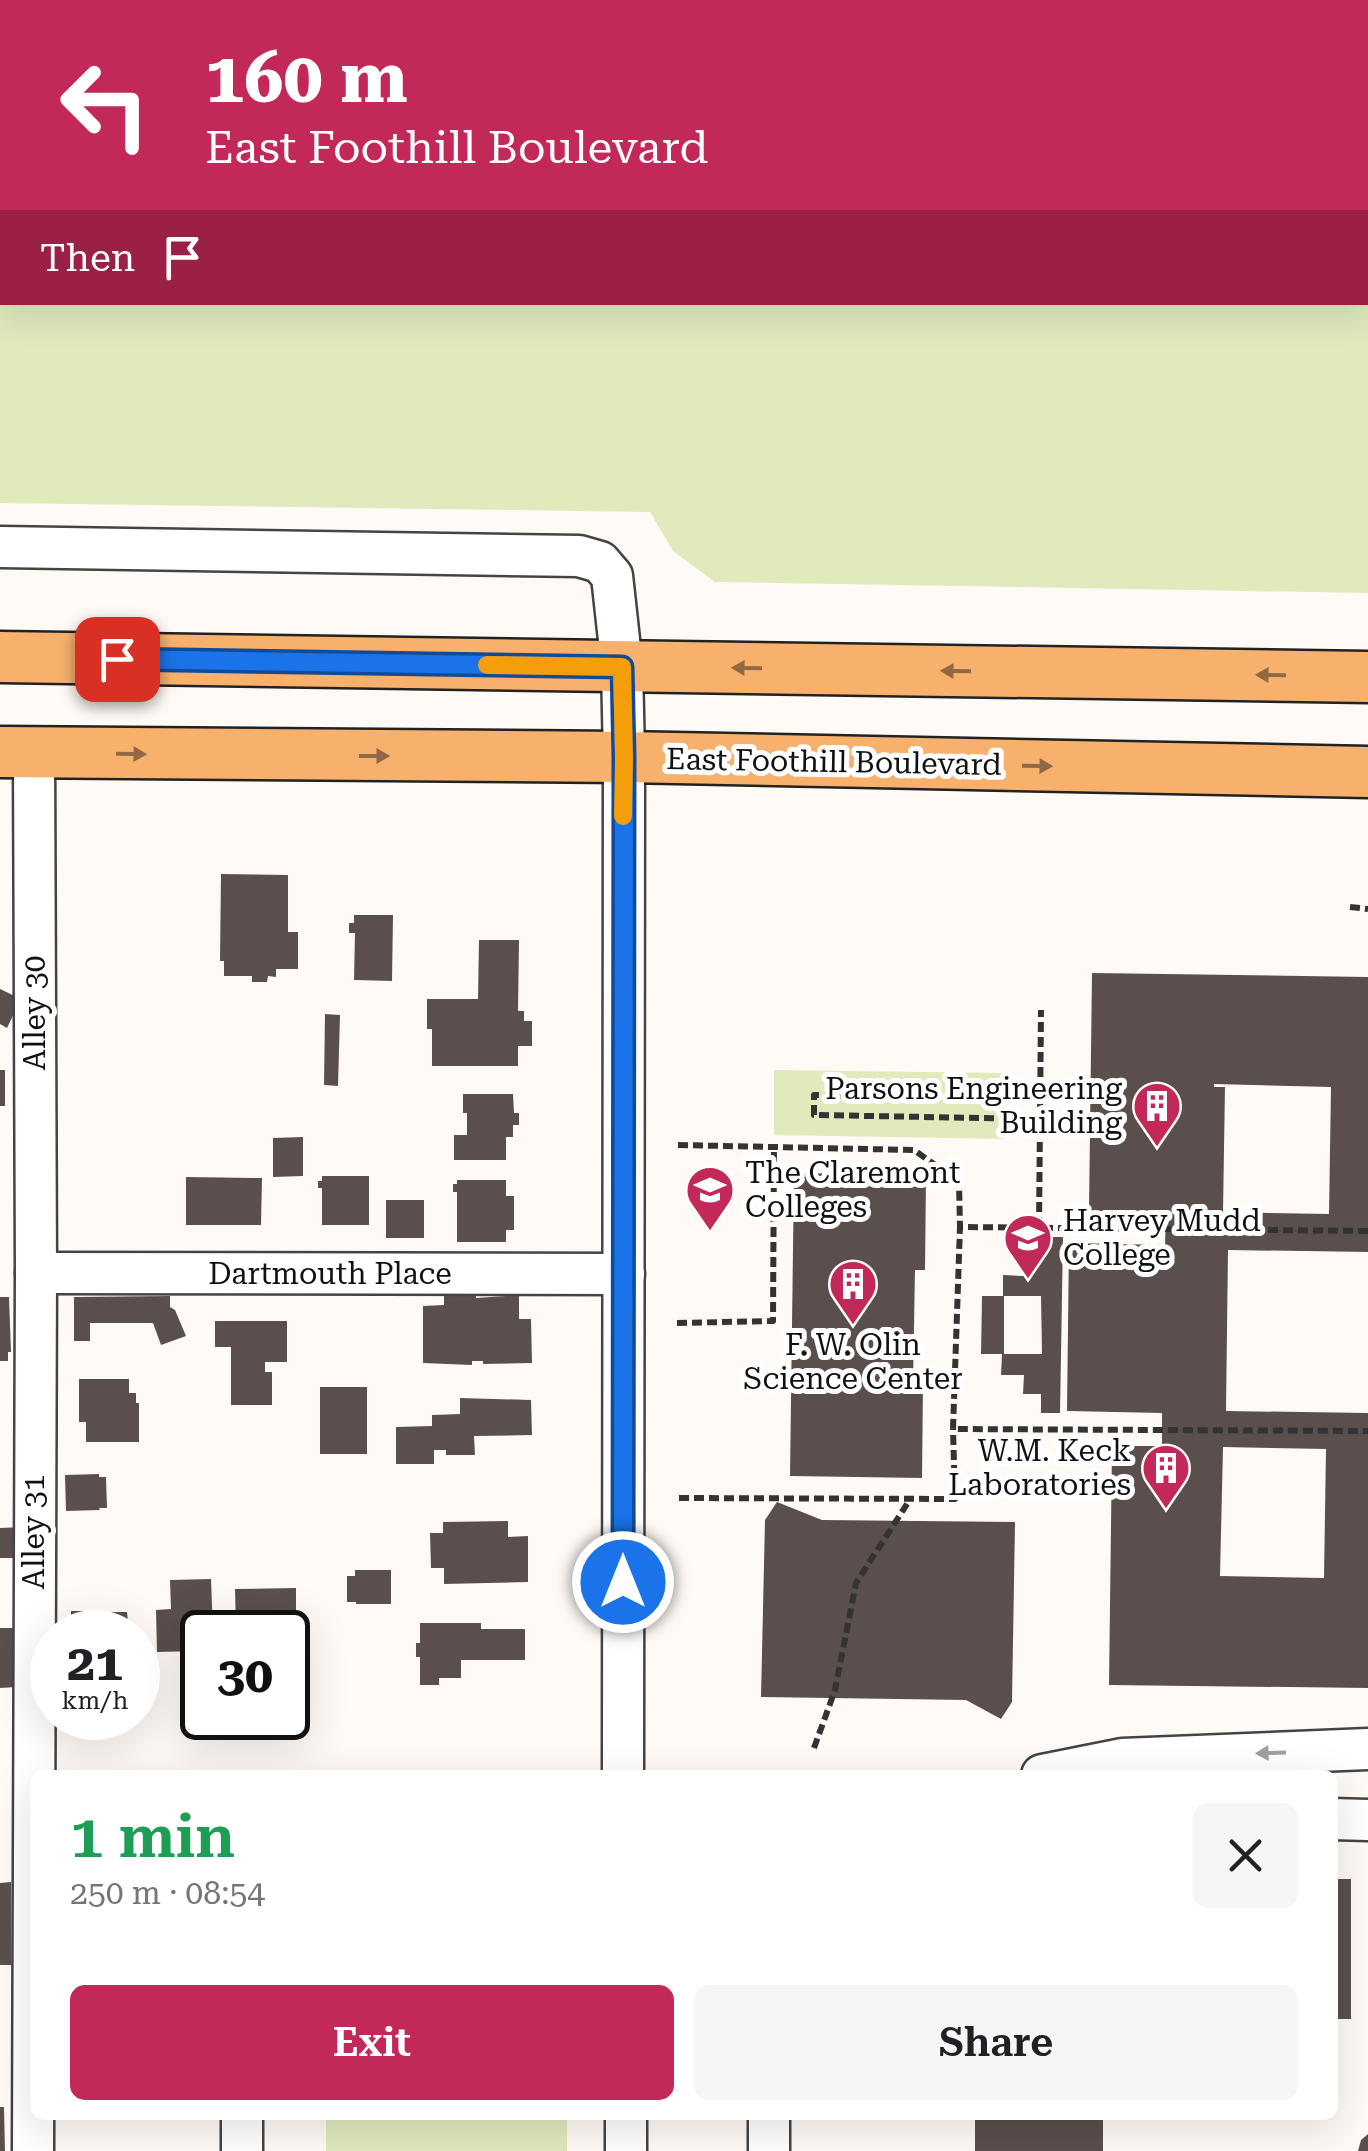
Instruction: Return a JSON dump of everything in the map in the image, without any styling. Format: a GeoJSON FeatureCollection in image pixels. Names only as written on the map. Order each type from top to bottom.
{"type":"FeatureCollection","features":[{"type":"Feature","properties":{"kind":"main road"},"geometry":{"type":"LineString","coordinates":[[0,657],[1368,677]]}},
{"type":"Feature","properties":{"kind":"main road","name":"East Foothill Boulevard"},"geometry":{"type":"LineString","coordinates":[[17,753],[624,758],[1368,772]]}},
{"type":"Feature","properties":{"kind":"street"},"geometry":{"type":"LineString","coordinates":[[0,547],[578,556],[600,562],[612,576],[622,667],[624,758],[623,1770]]}},
{"type":"Feature","properties":{"kind":"street","name":"Alley 30"},"geometry":{"type":"LineString","coordinates":[[17,753],[36,1273]]}},
{"type":"Feature","properties":{"kind":"street","name":"Dartmouth Place"},"geometry":{"type":"LineString","coordinates":[[36,1273],[624,1274]]}},
{"type":"Feature","properties":{"kind":"street","name":"Alley 31"},"geometry":{"type":"LineString","coordinates":[[30,2043],[23,1791],[36,1273]]}},
{"type":"Feature","properties":{"kind":"street"},"geometry":{"type":"LineString","coordinates":[[1067,1770],[1122,1759],[1368,1750]]}},
{"type":"Feature","properties":{"kind":"street"},"geometry":{"type":"LineString","coordinates":[[1338,1819],[1368,1820]]}},
{"type":"Feature","properties":{"kind":"street","name":"Alley 31"},"geometry":{"type":"LineString","coordinates":[[32,2120],[33,2151]]}},
{"type":"Feature","properties":{"kind":"street"},"geometry":{"type":"LineString","coordinates":[[242,2120],[242,2151]]}},
{"type":"Feature","properties":{"kind":"street"},"geometry":{"type":"LineString","coordinates":[[626,2120],[626,2151]]}},
{"type":"Feature","properties":{"kind":"street"},"geometry":{"type":"LineString","coordinates":[[769,2151],[770,2120]]}},
{"type":"Feature","properties":{"kind":"path"},"geometry":{"type":"LineString","coordinates":[[1350,907],[1368,909]]}},
{"type":"Feature","properties":{"kind":"path"},"geometry":{"type":"LineString","coordinates":[[1039,1227],[1040,1010]]}},
{"type":"Feature","properties":{"kind":"path"},"geometry":{"type":"LineString","coordinates":[[1040,1100],[814,1095],[814,1115],[1040,1119]]}},
{"type":"Feature","properties":{"kind":"path"},"geometry":{"type":"LineString","coordinates":[[678,1145],[914,1150],[959,1182],[960,1227],[953,1430],[955,1500],[679,1498]]}},
{"type":"Feature","properties":{"kind":"path"},"geometry":{"type":"LineString","coordinates":[[677,1322],[772,1321],[774,1146]]}},
{"type":"Feature","properties":{"kind":"path"},"geometry":{"type":"LineString","coordinates":[[960,1227],[1368,1231]]}},
{"type":"Feature","properties":{"kind":"path"},"geometry":{"type":"LineString","coordinates":[[953,1430],[1368,1431]]}},
{"type":"Feature","properties":{"kind":"path"},"geometry":{"type":"LineString","coordinates":[[814,1748],[835,1690],[856,1583],[910,1500]]}},
{"type":"Feature","properties":{"kind":"green space"},"geometry":{"type":"Polygon","coordinates":[[[0,305],[1368,305],[1368,593],[715,582],[673,551],[650,512],[0,503],[0,305]]]}},
{"type":"Feature","properties":{"kind":"green space"},"geometry":{"type":"Polygon","coordinates":[[[774,1070],[1003,1073],[1004,1139],[774,1135],[774,1070]]]}},
{"type":"Feature","properties":{"kind":"green space"},"geometry":{"type":"Polygon","coordinates":[[[326,2120],[567,2120],[567,2151],[326,2151],[326,2120]]]}},
{"type":"Feature","properties":{"kind":"building"},"geometry":{"type":"Polygon","coordinates":[[[221,874],[288,875],[288,932],[298,932],[298,969],[276,969],[276,977],[268,976],[267,982],[252,982],[252,976],[224,976],[224,961],[220,961],[221,874]]]}},
{"type":"Feature","properties":{"kind":"building"},"geometry":{"type":"Polygon","coordinates":[[[354,915],[393,915],[392,981],[354,980],[355,933],[349,933],[349,923],[354,923],[354,915]]]}},
{"type":"Feature","properties":{"kind":"building"},"geometry":{"type":"Polygon","coordinates":[[[479,940],[519,940],[518,1011],[524,1011],[524,1021],[532,1021],[532,1046],[518,1046],[518,1066],[432,1066],[427,999],[478,999],[479,940]]]}},
{"type":"Feature","properties":{"kind":"building"},"geometry":{"type":"Polygon","coordinates":[[[1092,973],[1368,977],[1368,1252],[1228,1250],[1226,1411],[1368,1413],[1368,1688],[1109,1685],[1112,1446],[1162,1446],[1162,1413],[1067,1411],[1069,1243],[1165,1245],[1166,1212],[1089,1211],[1092,973]],[[1214,1084],[1225,1087],[1223,1212],[1329,1214],[1331,1087],[1214,1084]],[[1223,1447],[1220,1576],[1324,1578],[1326,1449],[1223,1447]]]}},
{"type":"Feature","properties":{"kind":"building"},"geometry":{"type":"Polygon","coordinates":[[[0,989],[21,999],[7,1028],[0,1024],[0,989]]]}},
{"type":"Feature","properties":{"kind":"building"},"geometry":{"type":"Polygon","coordinates":[[[325,1014],[340,1015],[338,1086],[324,1085],[325,1014]]]}},
{"type":"Feature","properties":{"kind":"building"},"geometry":{"type":"Polygon","coordinates":[[[0,1070],[5,1070],[5,1106],[0,1106],[0,1070]]]}},
{"type":"Feature","properties":{"kind":"building"},"geometry":{"type":"Polygon","coordinates":[[[463,1094],[513,1094],[519,1125],[513,1125],[513,1137],[506,1137],[506,1160],[454,1160],[454,1135],[467,1135],[463,1094]]]}},
{"type":"Feature","properties":{"kind":"building"},"geometry":{"type":"Polygon","coordinates":[[[303,1137],[303,1176],[273,1177],[273,1138],[303,1137]]]}},
{"type":"Feature","properties":{"kind":"building","name":"F. W. Olin Science Center"},"geometry":{"type":"Polygon","coordinates":[[[794,1173],[926,1175],[925,1270],[915,1270],[913,1384],[923,1384],[922,1478],[790,1476],[794,1173]]]}},
{"type":"Feature","properties":{"kind":"building"},"geometry":{"type":"Polygon","coordinates":[[[322,1176],[369,1176],[369,1225],[322,1225],[322,1188],[318,1188],[318,1181],[322,1181],[322,1176]]]}},
{"type":"Feature","properties":{"kind":"building"},"geometry":{"type":"Polygon","coordinates":[[[186,1177],[262,1178],[261,1225],[186,1225],[186,1177]]]}},
{"type":"Feature","properties":{"kind":"building"},"geometry":{"type":"Polygon","coordinates":[[[457,1180],[506,1180],[506,1196],[514,1196],[514,1230],[506,1230],[506,1242],[457,1242],[457,1192],[453,1192],[453,1184],[457,1180]]]}},
{"type":"Feature","properties":{"kind":"building"},"geometry":{"type":"Polygon","coordinates":[[[386,1200],[424,1200],[424,1238],[386,1238],[386,1200]]]}},
{"type":"Feature","properties":{"kind":"building"},"geometry":{"type":"Polygon","coordinates":[[[1042,1237],[1063,1237],[1060,1413],[1041,1413],[1041,1394],[1023,1394],[1024,1375],[1001,1375],[1002,1354],[981,1354],[982,1296],[1003,1296],[1003,1275],[1023,1276],[1023,1256],[1042,1256],[1042,1237]],[[1004,1296],[1004,1354],[1042,1354],[1041,1296],[1004,1296]]]}},
{"type":"Feature","properties":{"kind":"building"},"geometry":{"type":"Polygon","coordinates":[[[444,1291],[476,1291],[476,1298],[519,1295],[519,1319],[531,1319],[532,1363],[423,1363],[423,1306],[444,1305],[444,1291]]]}},
{"type":"Feature","properties":{"kind":"building"},"geometry":{"type":"Polygon","coordinates":[[[170,1296],[170,1307],[186,1336],[161,1345],[153,1323],[90,1323],[90,1341],[74,1341],[74,1297],[170,1296]]]}},
{"type":"Feature","properties":{"kind":"building"},"geometry":{"type":"Polygon","coordinates":[[[0,1297],[9,1297],[8,1361],[0,1361],[0,1297]]]}},
{"type":"Feature","properties":{"kind":"building"},"geometry":{"type":"Polygon","coordinates":[[[215,1321],[287,1321],[287,1362],[265,1362],[265,1372],[272,1372],[272,1405],[231,1405],[231,1347],[215,1347],[215,1321]]]}},
{"type":"Feature","properties":{"kind":"building"},"geometry":{"type":"Polygon","coordinates":[[[79,1379],[129,1379],[129,1393],[136,1393],[139,1403],[139,1442],[86,1442],[86,1422],[79,1422],[79,1379]]]}},
{"type":"Feature","properties":{"kind":"building"},"geometry":{"type":"Polygon","coordinates":[[[320,1387],[367,1387],[367,1454],[320,1454],[320,1387]]]}},
{"type":"Feature","properties":{"kind":"building"},"geometry":{"type":"Polygon","coordinates":[[[460,1398],[531,1400],[532,1435],[474,1436],[475,1455],[446,1455],[446,1450],[434,1450],[434,1464],[396,1464],[396,1427],[432,1426],[432,1415],[460,1414],[460,1398]]]}},
{"type":"Feature","properties":{"kind":"building"},"geometry":{"type":"Polygon","coordinates":[[[65,1475],[106,1477],[107,1508],[66,1511],[65,1475]]]}},
{"type":"Feature","properties":{"kind":"building"},"geometry":{"type":"Polygon","coordinates":[[[777,1502],[822,1520],[1015,1522],[1012,1702],[1001,1719],[966,1700],[761,1697],[765,1520],[777,1502]]]}},
{"type":"Feature","properties":{"kind":"building"},"geometry":{"type":"Polygon","coordinates":[[[508,1521],[508,1537],[528,1536],[528,1582],[444,1584],[444,1568],[431,1568],[430,1533],[443,1533],[443,1522],[508,1521]]]}},
{"type":"Feature","properties":{"kind":"building"},"geometry":{"type":"Polygon","coordinates":[[[22,1527],[22,1558],[0,1558],[0,1528],[22,1527]]]}},
{"type":"Feature","properties":{"kind":"building"},"geometry":{"type":"Polygon","coordinates":[[[355,1570],[391,1570],[391,1604],[347,1602],[347,1576],[355,1576],[355,1570]]]}},
{"type":"Feature","properties":{"kind":"building"},"geometry":{"type":"Polygon","coordinates":[[[211,1579],[212,1610],[180,1610],[180,1651],[160,1652],[160,1610],[156,1610],[171,1609],[170,1580],[211,1579]]]}},
{"type":"Feature","properties":{"kind":"building"},"geometry":{"type":"Polygon","coordinates":[[[296,1588],[296,1610],[236,1610],[235,1589],[296,1588]]]}},
{"type":"Feature","properties":{"kind":"building"},"geometry":{"type":"Polygon","coordinates":[[[420,1623],[481,1623],[481,1629],[525,1629],[525,1660],[461,1660],[461,1678],[439,1678],[439,1685],[420,1685],[416,1643],[420,1643],[420,1623]]]}},
{"type":"Feature","properties":{"kind":"building"},"geometry":{"type":"Polygon","coordinates":[[[0,1628],[15,1628],[16,1687],[0,1688],[0,1628]]]}},
{"type":"Feature","properties":{"kind":"building"},"geometry":{"type":"Polygon","coordinates":[[[1338,1879],[1351,1879],[1351,2019],[1338,2019],[1338,1879]]]}},
{"type":"Feature","properties":{"kind":"building"},"geometry":{"type":"Polygon","coordinates":[[[11,1882],[11,1965],[0,1965],[0,1883],[11,1882]]]}},
{"type":"Feature","properties":{"kind":"building"},"geometry":{"type":"Polygon","coordinates":[[[0,2107],[4,2107],[5,2151],[0,2151],[0,2107]]]}},
{"type":"Feature","properties":{"kind":"building"},"geometry":{"type":"Polygon","coordinates":[[[975,2120],[1103,2120],[1103,2151],[975,2151],[975,2120]]]}},
{"type":"Feature","properties":{"kind":"building"},"geometry":{"type":"Polygon","coordinates":[[[1368,2134],[1368,2151],[1358,2151],[1361,2140],[1368,2134]]]}},
{"type":"Feature","properties":{"kind":"slow traffic"},"geometry":{"type":"LineString","coordinates":[[487,665],[622,667],[623,816]]}},
{"type":"Feature","properties":{"kind":"place","name":"Parsons Engineering Building"},"geometry":{"type":"Point","coordinates":[1157,1148]}},
{"type":"Feature","properties":{"kind":"place","name":"The Claremont Colleges"},"geometry":{"type":"Point","coordinates":[710,1232]}},
{"type":"Feature","properties":{"kind":"place","name":"Harvey Mudd College"},"geometry":{"type":"Point","coordinates":[1028,1280]}},
{"type":"Feature","properties":{"kind":"place","name":"F. W. Olin Science Center"},"geometry":{"type":"Point","coordinates":[853,1326]}},
{"type":"Feature","properties":{"kind":"place","name":"W.M. Keck Laboratories"},"geometry":{"type":"Point","coordinates":[1166,1510]}},
{"type":"Feature","properties":{"kind":"route"},"geometry":{"type":"LineString","coordinates":[[117,659],[622,667],[623,1582]]}}]}
